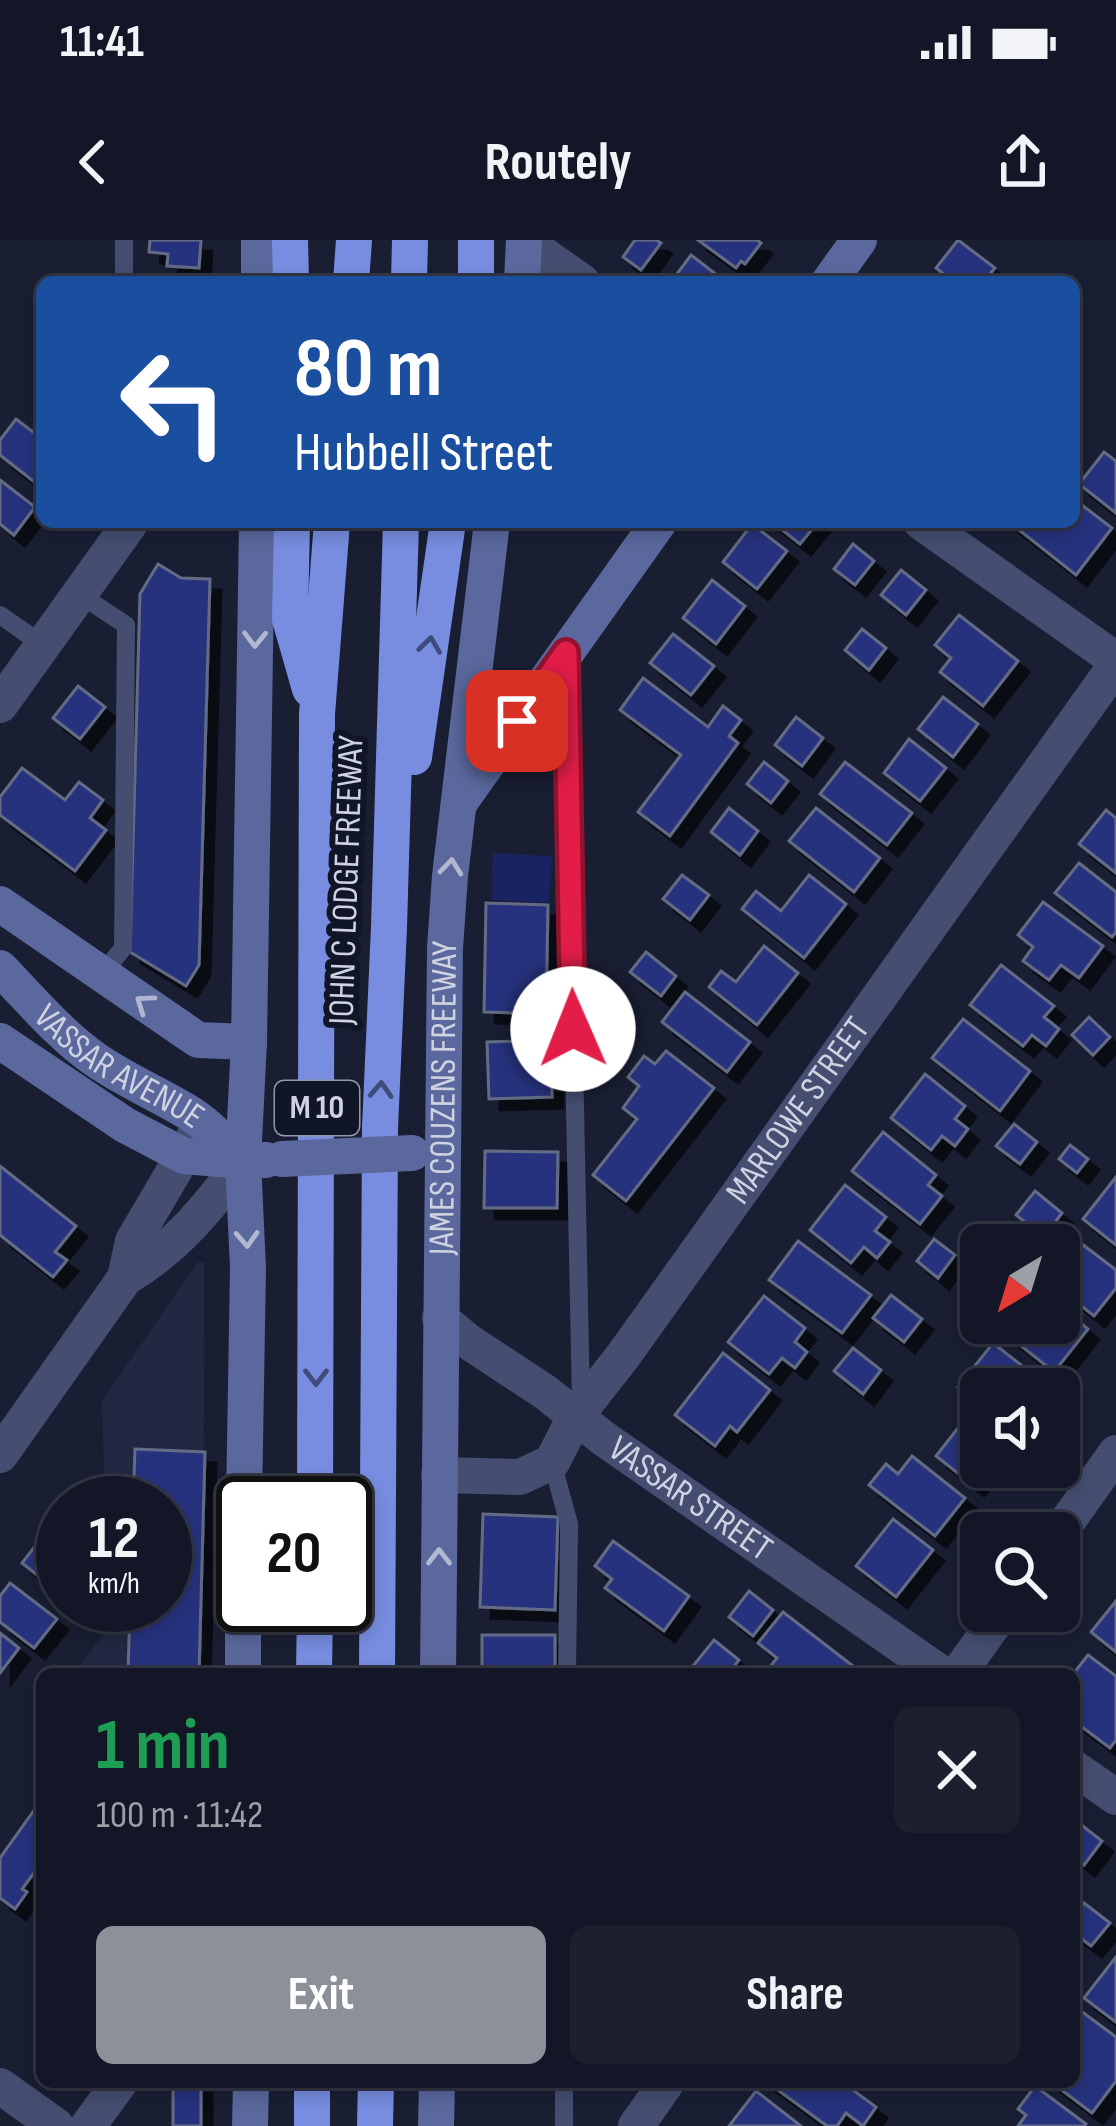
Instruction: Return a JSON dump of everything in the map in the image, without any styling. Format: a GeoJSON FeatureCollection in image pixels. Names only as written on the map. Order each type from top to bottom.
{"type":"FeatureCollection","features":[{"type":"Feature","properties":{"kind":"highway"},"geometry":{"type":"LineString","coordinates":[[290,240],[291,276]]}},
{"type":"Feature","properties":{"kind":"highway"},"geometry":{"type":"LineString","coordinates":[[351,276],[354,240]]}},
{"type":"Feature","properties":{"kind":"highway"},"geometry":{"type":"LineString","coordinates":[[409,276],[410,240]]}},
{"type":"Feature","properties":{"kind":"highway"},"geometry":{"type":"LineString","coordinates":[[476,240],[476,276]]}},
{"type":"Feature","properties":{"kind":"highway"},"geometry":{"type":"LineString","coordinates":[[292,528],[290,619],[317,714]]}},
{"type":"Feature","properties":{"kind":"highway","name":"JOHN C LODGE FREEWAY"},"geometry":{"type":"LineString","coordinates":[[315,1476],[317,714],[332,528]]}},
{"type":"Feature","properties":{"kind":"highway","name":"JOHN C LODGE FREEWAY"},"geometry":{"type":"LineString","coordinates":[[377,1668],[380,1128],[401,528]]}},
{"type":"Feature","properties":{"kind":"highway"},"geometry":{"type":"LineString","coordinates":[[389,927],[447,528]]}},
{"type":"Feature","properties":{"kind":"highway"},"geometry":{"type":"LineString","coordinates":[[314,1632],[314,1668]]}},
{"type":"Feature","properties":{"kind":"highway"},"geometry":{"type":"LineString","coordinates":[[312,2088],[312,2126]]}},
{"type":"Feature","properties":{"kind":"highway"},"geometry":{"type":"LineString","coordinates":[[375,2126],[376,2088]]}},
{"type":"Feature","properties":{"kind":"main road"},"geometry":{"type":"LineString","coordinates":[[259,240],[259,276]]}},
{"type":"Feature","properties":{"kind":"main road"},"geometry":{"type":"LineString","coordinates":[[833,276],[859,240]]}},
{"type":"Feature","properties":{"kind":"main road"},"geometry":{"type":"LineString","coordinates":[[522,276],[524,241]]}},
{"type":"Feature","properties":{"kind":"main road"},"geometry":{"type":"LineString","coordinates":[[244,1476],[248,1268],[243,1161],[257,528]]}},
{"type":"Feature","properties":{"kind":"main road","name":"JAMES COUZENS FREEWAY"},"geometry":{"type":"LineString","coordinates":[[438,1668],[440,1318],[427,1152],[458,805],[492,528]]}},
{"type":"Feature","properties":{"kind":"main road"},"geometry":{"type":"LineString","coordinates":[[458,805],[654,528]]}},
{"type":"Feature","properties":{"kind":"main road"},"geometry":{"type":"LineString","coordinates":[[0,904],[198,1040],[249,1042]]}},
{"type":"Feature","properties":{"kind":"main road","name":"VASSAR AVENUE"},"geometry":{"type":"LineString","coordinates":[[0,968],[91,1057],[202,1122],[243,1161]]}},
{"type":"Feature","properties":{"kind":"main road","name":"VASSAR AVENUE"},"geometry":{"type":"LineString","coordinates":[[0,1041],[125,1125],[184,1156],[243,1161],[427,1152]]}},
{"type":"Feature","properties":{"kind":"main road"},"geometry":{"type":"LineString","coordinates":[[243,1632],[243,1668]]}},
{"type":"Feature","properties":{"kind":"main road"},"geometry":{"type":"LineString","coordinates":[[250,2088],[250,2126]]}},
{"type":"Feature","properties":{"kind":"main road"},"geometry":{"type":"LineString","coordinates":[[436,2088],[436,2126]]}},
{"type":"Feature","properties":{"kind":"street"},"geometry":{"type":"LineString","coordinates":[[524,241],[574,276]]}},
{"type":"Feature","properties":{"kind":"street"},"geometry":{"type":"LineString","coordinates":[[0,705],[126,528]]}},
{"type":"Feature","properties":{"kind":"street"},"geometry":{"type":"LineString","coordinates":[[929,528],[1116,663]]}},
{"type":"Feature","properties":{"kind":"street","name":"MARLOWE STREET"},"geometry":{"type":"LineString","coordinates":[[552,1462],[578,1414],[1116,663]]}},
{"type":"Feature","properties":{"kind":"street"},"geometry":{"type":"LineString","coordinates":[[0,1455],[125,1278],[133,1240],[202,1122]]}},
{"type":"Feature","properties":{"kind":"street"},"geometry":{"type":"LineString","coordinates":[[125,1278],[156,1260],[201,1217],[243,1161]]}},
{"type":"Feature","properties":{"kind":"street","name":"VASSAR STREET"},"geometry":{"type":"LineString","coordinates":[[440,1318],[934,1668]]}},
{"type":"Feature","properties":{"kind":"street"},"geometry":{"type":"LineString","coordinates":[[1074,1512],[1116,1453]]}},
{"type":"Feature","properties":{"kind":"street"},"geometry":{"type":"LineString","coordinates":[[439,1475],[520,1477],[552,1462]]}},
{"type":"Feature","properties":{"kind":"street"},"geometry":{"type":"LineString","coordinates":[[962,1668],[988,1632]]}},
{"type":"Feature","properties":{"kind":"street"},"geometry":{"type":"LineString","coordinates":[[1080,1772],[1116,1797]]}},
{"type":"Feature","properties":{"kind":"street"},"geometry":{"type":"LineString","coordinates":[[0,2086],[56,2126]]}},
{"type":"Feature","properties":{"kind":"street"},"geometry":{"type":"LineString","coordinates":[[88,2126],[116,2088]]}},
{"type":"Feature","properties":{"kind":"street"},"geometry":{"type":"LineString","coordinates":[[636,2126],[663,2088]]}},
{"type":"Feature","properties":{"kind":"lane"},"geometry":{"type":"LineString","coordinates":[[124,240],[124,276]]}},
{"type":"Feature","properties":{"kind":"lane"},"geometry":{"type":"LineString","coordinates":[[80,594],[126,625],[123,948],[102,974]]}},
{"type":"Feature","properties":{"kind":"lane"},"geometry":{"type":"LineString","coordinates":[[0,615],[43,645]]}},
{"type":"Feature","properties":{"kind":"lane"},"geometry":{"type":"LineString","coordinates":[[566,652],[578,1414]]}},
{"type":"Feature","properties":{"kind":"lane"},"geometry":{"type":"LineString","coordinates":[[552,1462],[568,1524],[567,1668]]}},
{"type":"Feature","properties":{"kind":"lane"},"geometry":{"type":"LineString","coordinates":[[564,2088],[564,2126]]}},
{"type":"Feature","properties":{"kind":"shaded area"},"geometry":{"type":"Polygon","coordinates":[[[493,853],[552,856],[549,903],[491,900],[493,853]]]}},
{"type":"Feature","properties":{"kind":"shaded area"},"geometry":{"type":"Polygon","coordinates":[[[198,1262],[204,1263],[203,1668],[78,1668],[105,1632],[192,1632],[192,1476],[104,1476],[102,1401],[198,1262]]]}},
{"type":"Feature","properties":{"kind":"building"},"geometry":{"type":"Polygon","coordinates":[[[150,240],[201,240],[199,268],[167,266],[168,254],[149,252],[150,240]]]}},
{"type":"Feature","properties":{"kind":"building"},"geometry":{"type":"Polygon","coordinates":[[[635,240],[661,243],[641,270],[623,257],[635,240]]]}},
{"type":"Feature","properties":{"kind":"building"},"geometry":{"type":"Polygon","coordinates":[[[698,240],[757,240],[761,243],[736,268],[698,240]]]}},
{"type":"Feature","properties":{"kind":"building"},"geometry":{"type":"Polygon","coordinates":[[[958,240],[995,268],[988,276],[946,276],[936,268],[958,240]]]}},
{"type":"Feature","properties":{"kind":"building"},"geometry":{"type":"Polygon","coordinates":[[[691,255],[718,276],[675,276],[691,255]]]}},
{"type":"Feature","properties":{"kind":"building"},"geometry":{"type":"Polygon","coordinates":[[[16,419],[36,434],[36,483],[0,455],[0,440],[16,419]]]}},
{"type":"Feature","properties":{"kind":"building"},"geometry":{"type":"Polygon","coordinates":[[[1104,452],[1116,461],[1116,513],[1080,485],[1104,452]]]}},
{"type":"Feature","properties":{"kind":"building"},"geometry":{"type":"Polygon","coordinates":[[[0,480],[35,507],[14,535],[0,524],[0,480]]]}},
{"type":"Feature","properties":{"kind":"building"},"geometry":{"type":"Polygon","coordinates":[[[1080,504],[1112,528],[1076,575],[1017,528],[1080,528],[1080,504]]]}},
{"type":"Feature","properties":{"kind":"building"},"geometry":{"type":"Polygon","coordinates":[[[749,528],[757,528],[787,551],[757,589],[723,562],[749,528]]]}},
{"type":"Feature","properties":{"kind":"building"},"geometry":{"type":"Polygon","coordinates":[[[780,528],[813,528],[800,544],[780,528]]]}},
{"type":"Feature","properties":{"kind":"building"},"geometry":{"type":"Polygon","coordinates":[[[853,544],[874,561],[855,585],[834,569],[853,544]]]}},
{"type":"Feature","properties":{"kind":"building"},"geometry":{"type":"Polygon","coordinates":[[[158,564],[181,578],[210,579],[199,965],[186,986],[130,952],[140,594],[158,564]]]}},
{"type":"Feature","properties":{"kind":"building"},"geometry":{"type":"Polygon","coordinates":[[[901,570],[926,590],[906,615],[881,595],[901,570]]]}},
{"type":"Feature","properties":{"kind":"building"},"geometry":{"type":"Polygon","coordinates":[[[712,580],[745,606],[716,644],[683,618],[712,580]]]}},
{"type":"Feature","properties":{"kind":"building"},"geometry":{"type":"Polygon","coordinates":[[[959,615],[1018,661],[983,706],[940,672],[951,658],[935,645],[959,615]]]}},
{"type":"Feature","properties":{"kind":"building"},"geometry":{"type":"Polygon","coordinates":[[[862,629],[886,648],[869,670],[845,650],[862,629]]]}},
{"type":"Feature","properties":{"kind":"building"},"geometry":{"type":"Polygon","coordinates":[[[673,634],[714,666],[691,695],[650,663],[673,634]]]}},
{"type":"Feature","properties":{"kind":"building"},"geometry":{"type":"Polygon","coordinates":[[[643,678],[708,727],[723,706],[741,720],[729,736],[738,743],[670,836],[638,812],[681,755],[620,710],[643,678]]]}},
{"type":"Feature","properties":{"kind":"building"},"geometry":{"type":"Polygon","coordinates":[[[78,686],[105,707],[80,739],[53,718],[78,686]]]}},
{"type":"Feature","properties":{"kind":"building"},"geometry":{"type":"Polygon","coordinates":[[[943,697],[978,724],[953,757],[918,729],[943,697]]]}},
{"type":"Feature","properties":{"kind":"building"},"geometry":{"type":"Polygon","coordinates":[[[796,717],[823,738],[802,766],[775,745],[796,717]]]}},
{"type":"Feature","properties":{"kind":"building"},"geometry":{"type":"Polygon","coordinates":[[[909,739],[946,768],[920,801],[884,773],[909,739]]]}},
{"type":"Feature","properties":{"kind":"building"},"geometry":{"type":"Polygon","coordinates":[[[764,762],[788,781],[771,803],[747,784],[764,762]]]}},
{"type":"Feature","properties":{"kind":"building"},"geometry":{"type":"Polygon","coordinates":[[[845,762],[912,813],[887,845],[820,794],[845,762]]]}},
{"type":"Feature","properties":{"kind":"building"},"geometry":{"type":"Polygon","coordinates":[[[22,768],[65,800],[79,782],[103,800],[90,818],[106,830],[75,871],[0,815],[0,797],[22,768]]]}},
{"type":"Feature","properties":{"kind":"building"},"geometry":{"type":"Polygon","coordinates":[[[729,808],[758,831],[740,855],[711,832],[729,808]]]}},
{"type":"Feature","properties":{"kind":"building"},"geometry":{"type":"Polygon","coordinates":[[[816,808],[880,858],[854,892],[789,841],[816,808]]]}},
{"type":"Feature","properties":{"kind":"building"},"geometry":{"type":"Polygon","coordinates":[[[1106,810],[1116,818],[1116,873],[1079,844],[1106,810]]]}},
{"type":"Feature","properties":{"kind":"building"},"geometry":{"type":"Polygon","coordinates":[[[1079,863],[1116,892],[1112,937],[1055,893],[1079,863]]]}},
{"type":"Feature","properties":{"kind":"building"},"geometry":{"type":"Polygon","coordinates":[[[682,875],[709,895],[690,920],[663,899],[682,875]]]}},
{"type":"Feature","properties":{"kind":"building"},"geometry":{"type":"Polygon","coordinates":[[[809,875],[846,904],[804,958],[742,909],[756,891],[781,911],[809,875]]]}},
{"type":"Feature","properties":{"kind":"building"},"geometry":{"type":"Polygon","coordinates":[[[1043,902],[1103,946],[1079,978],[1061,965],[1049,980],[1023,961],[1033,947],[1018,935],[1043,902]]]}},
{"type":"Feature","properties":{"kind":"building"},"geometry":{"type":"Polygon","coordinates":[[[486,903],[548,905],[546,1014],[484,1012],[486,903]]]}},
{"type":"Feature","properties":{"kind":"building"},"geometry":{"type":"Polygon","coordinates":[[[764,946],[798,973],[757,1025],[709,987],[721,971],[736,982],[764,946]]]}},
{"type":"Feature","properties":{"kind":"building"},"geometry":{"type":"Polygon","coordinates":[[[646,952],[676,976],[661,996],[630,972],[646,952]]]}},
{"type":"Feature","properties":{"kind":"building"},"geometry":{"type":"Polygon","coordinates":[[[1001,965],[1054,1006],[1044,1017],[1059,1029],[1046,1046],[1032,1035],[1023,1046],[970,1005],[1001,965]]]}},
{"type":"Feature","properties":{"kind":"building"},"geometry":{"type":"Polygon","coordinates":[[[685,992],[750,1042],[727,1072],[662,1022],[685,992]]]}},
{"type":"Feature","properties":{"kind":"building"},"geometry":{"type":"Polygon","coordinates":[[[1089,1017],[1110,1037],[1093,1055],[1072,1035],[1089,1017]]]}},
{"type":"Feature","properties":{"kind":"building"},"geometry":{"type":"Polygon","coordinates":[[[963,1019],[1030,1071],[1000,1111],[932,1058],[963,1019]]]}},
{"type":"Feature","properties":{"kind":"building"},"geometry":{"type":"Polygon","coordinates":[[[551,1040],[552,1097],[489,1099],[487,1042],[551,1040]]]}},
{"type":"Feature","properties":{"kind":"building"},"geometry":{"type":"Polygon","coordinates":[[[666,1051],[714,1088],[626,1201],[593,1175],[637,1119],[623,1108],[639,1086],[628,1077],[644,1056],[655,1064],[666,1051]]]}},
{"type":"Feature","properties":{"kind":"building"},"geometry":{"type":"Polygon","coordinates":[[[925,1074],[965,1106],[955,1119],[968,1129],[955,1146],[942,1136],[931,1150],[891,1118],[925,1074]]]}},
{"type":"Feature","properties":{"kind":"building"},"geometry":{"type":"Polygon","coordinates":[[[1014,1124],[1037,1142],[1020,1164],[996,1146],[1014,1124]]]}},
{"type":"Feature","properties":{"kind":"building"},"geometry":{"type":"Polygon","coordinates":[[[883,1132],[936,1175],[928,1185],[942,1196],[920,1224],[852,1171],[883,1132]]]}},
{"type":"Feature","properties":{"kind":"building"},"geometry":{"type":"Polygon","coordinates":[[[1070,1145],[1088,1159],[1077,1173],[1059,1159],[1070,1145]]]}},
{"type":"Feature","properties":{"kind":"building"},"geometry":{"type":"Polygon","coordinates":[[[485,1151],[558,1152],[557,1208],[484,1208],[485,1151]]]}},
{"type":"Feature","properties":{"kind":"building"},"geometry":{"type":"Polygon","coordinates":[[[0,1166],[76,1226],[55,1252],[67,1260],[53,1277],[0,1235],[0,1166]]]}},
{"type":"Feature","properties":{"kind":"building"},"geometry":{"type":"Polygon","coordinates":[[[1116,1177],[1116,1245],[1083,1219],[1116,1177]]]}},
{"type":"Feature","properties":{"kind":"building"},"geometry":{"type":"Polygon","coordinates":[[[845,1185],[886,1217],[875,1231],[890,1242],[877,1258],[864,1247],[851,1263],[810,1230],[845,1185]]]}},
{"type":"Feature","properties":{"kind":"building"},"geometry":{"type":"Polygon","coordinates":[[[1035,1191],[1062,1213],[1054,1224],[1027,1224],[1016,1215],[1035,1191]]]}},
{"type":"Feature","properties":{"kind":"building"},"geometry":{"type":"Polygon","coordinates":[[[934,1239],[955,1255],[938,1278],[917,1261],[934,1239]]]}},
{"type":"Feature","properties":{"kind":"building"},"geometry":{"type":"Polygon","coordinates":[[[798,1241],[871,1295],[842,1333],[769,1280],[798,1241]]]}},
{"type":"Feature","properties":{"kind":"building"},"geometry":{"type":"Polygon","coordinates":[[[1080,1243],[1116,1270],[1116,1288],[1094,1316],[1080,1305],[1080,1243]]]}},
{"type":"Feature","properties":{"kind":"building"},"geometry":{"type":"Polygon","coordinates":[[[891,1295],[922,1319],[904,1342],[873,1318],[891,1295]]]}},
{"type":"Feature","properties":{"kind":"building"},"geometry":{"type":"Polygon","coordinates":[[[764,1296],[805,1328],[795,1342],[807,1352],[795,1368],[782,1358],[769,1374],[728,1342],[764,1296]]]}},
{"type":"Feature","properties":{"kind":"building"},"geometry":{"type":"Polygon","coordinates":[[[994,1344],[1025,1368],[973,1368],[994,1344]]]}},
{"type":"Feature","properties":{"kind":"building"},"geometry":{"type":"Polygon","coordinates":[[[1019,1344],[1076,1344],[1057,1368],[1049,1368],[1019,1344]]]}},
{"type":"Feature","properties":{"kind":"building"},"geometry":{"type":"Polygon","coordinates":[[[853,1348],[881,1370],[863,1394],[834,1371],[853,1348]]]}},
{"type":"Feature","properties":{"kind":"building"},"geometry":{"type":"Polygon","coordinates":[[[723,1353],[770,1390],[737,1432],[730,1426],[715,1446],[675,1415],[723,1353]]]}},
{"type":"Feature","properties":{"kind":"building"},"geometry":{"type":"Polygon","coordinates":[[[960,1425],[960,1475],[936,1456],[960,1425]]]}},
{"type":"Feature","properties":{"kind":"building"},"geometry":{"type":"Polygon","coordinates":[[[135,1449],[205,1452],[199,1668],[128,1668],[129,1632],[192,1632],[192,1476],[134,1476],[135,1449]]]}},
{"type":"Feature","properties":{"kind":"building"},"geometry":{"type":"Polygon","coordinates":[[[912,1456],[965,1498],[935,1536],[869,1485],[886,1464],[898,1474],[912,1456]]]}},
{"type":"Feature","properties":{"kind":"building"},"geometry":{"type":"Polygon","coordinates":[[[483,1514],[558,1517],[555,1610],[480,1607],[483,1514]]]}},
{"type":"Feature","properties":{"kind":"building"},"geometry":{"type":"Polygon","coordinates":[[[893,1519],[933,1550],[896,1597],[856,1566],[893,1519]]]}},
{"type":"Feature","properties":{"kind":"building"},"geometry":{"type":"Polygon","coordinates":[[[613,1541],[689,1596],[664,1631],[605,1588],[612,1579],[595,1566],[613,1541]]]}},
{"type":"Feature","properties":{"kind":"building"},"geometry":{"type":"Polygon","coordinates":[[[36,1545],[36,1574],[22,1563],[36,1545]]]}},
{"type":"Feature","properties":{"kind":"building"},"geometry":{"type":"Polygon","coordinates":[[[10,1583],[36,1603],[36,1632],[47,1632],[34,1648],[0,1622],[0,1596],[10,1583]]]}},
{"type":"Feature","properties":{"kind":"building"},"geometry":{"type":"Polygon","coordinates":[[[749,1591],[773,1610],[753,1636],[729,1617],[749,1591]]]}},
{"type":"Feature","properties":{"kind":"building"},"geometry":{"type":"Polygon","coordinates":[[[1116,1601],[1116,1652],[1091,1632],[1116,1601]]]}},
{"type":"Feature","properties":{"kind":"building"},"geometry":{"type":"Polygon","coordinates":[[[783,1612],[856,1668],[769,1668],[777,1658],[758,1643],[783,1612]]]}},
{"type":"Feature","properties":{"kind":"building"},"geometry":{"type":"Polygon","coordinates":[[[0,1633],[19,1648],[0,1673],[0,1633]]]}},
{"type":"Feature","properties":{"kind":"building"},"geometry":{"type":"Polygon","coordinates":[[[482,1635],[555,1635],[555,1668],[482,1668],[482,1635]]]}},
{"type":"Feature","properties":{"kind":"building"},"geometry":{"type":"Polygon","coordinates":[[[714,1640],[739,1660],[733,1668],[693,1666],[714,1640]]]}},
{"type":"Feature","properties":{"kind":"building"},"geometry":{"type":"Polygon","coordinates":[[[1088,1655],[1116,1676],[1116,1740],[1110,1748],[1080,1726],[1078,1668],[1088,1655]]]}},
{"type":"Feature","properties":{"kind":"building"},"geometry":{"type":"Polygon","coordinates":[[[36,1808],[36,1870],[15,1909],[0,1898],[0,1858],[36,1808]]]}},
{"type":"Feature","properties":{"kind":"building"},"geometry":{"type":"Polygon","coordinates":[[[1080,1824],[1102,1841],[1084,1865],[1080,1862],[1080,1824]]]}},
{"type":"Feature","properties":{"kind":"building"},"geometry":{"type":"Polygon","coordinates":[[[1084,1903],[1110,1923],[1091,1946],[1080,1938],[1084,1903]]]}},
{"type":"Feature","properties":{"kind":"building"},"geometry":{"type":"Polygon","coordinates":[[[1116,1957],[1116,2022],[1084,1998],[1116,1957]]]}},
{"type":"Feature","properties":{"kind":"building"},"geometry":{"type":"Polygon","coordinates":[[[1080,2010],[1116,2037],[1116,2081],[1092,2113],[1059,2088],[1080,2088],[1080,2010]]]}},
{"type":"Feature","properties":{"kind":"building"},"geometry":{"type":"Polygon","coordinates":[[[173,2088],[201,2088],[201,2126],[173,2126],[173,2088]]]}},
{"type":"Feature","properties":{"kind":"building"},"geometry":{"type":"Polygon","coordinates":[[[775,2088],[850,2088],[876,2107],[863,2126],[846,2113],[837,2126],[827,2126],[775,2088]]]}},
{"type":"Feature","properties":{"kind":"building"},"geometry":{"type":"Polygon","coordinates":[[[1038,2088],[1086,2124],[1018,2126],[1026,2115],[1018,2109],[1038,2088]]]}},
{"type":"Feature","properties":{"kind":"building"},"geometry":{"type":"Polygon","coordinates":[[[756,2091],[801,2126],[729,2126],[756,2091]]]}},
{"type":"Feature","properties":{"kind":"route"},"geometry":{"type":"LineString","coordinates":[[517,721],[566,652],[573,1029]]}}]}
